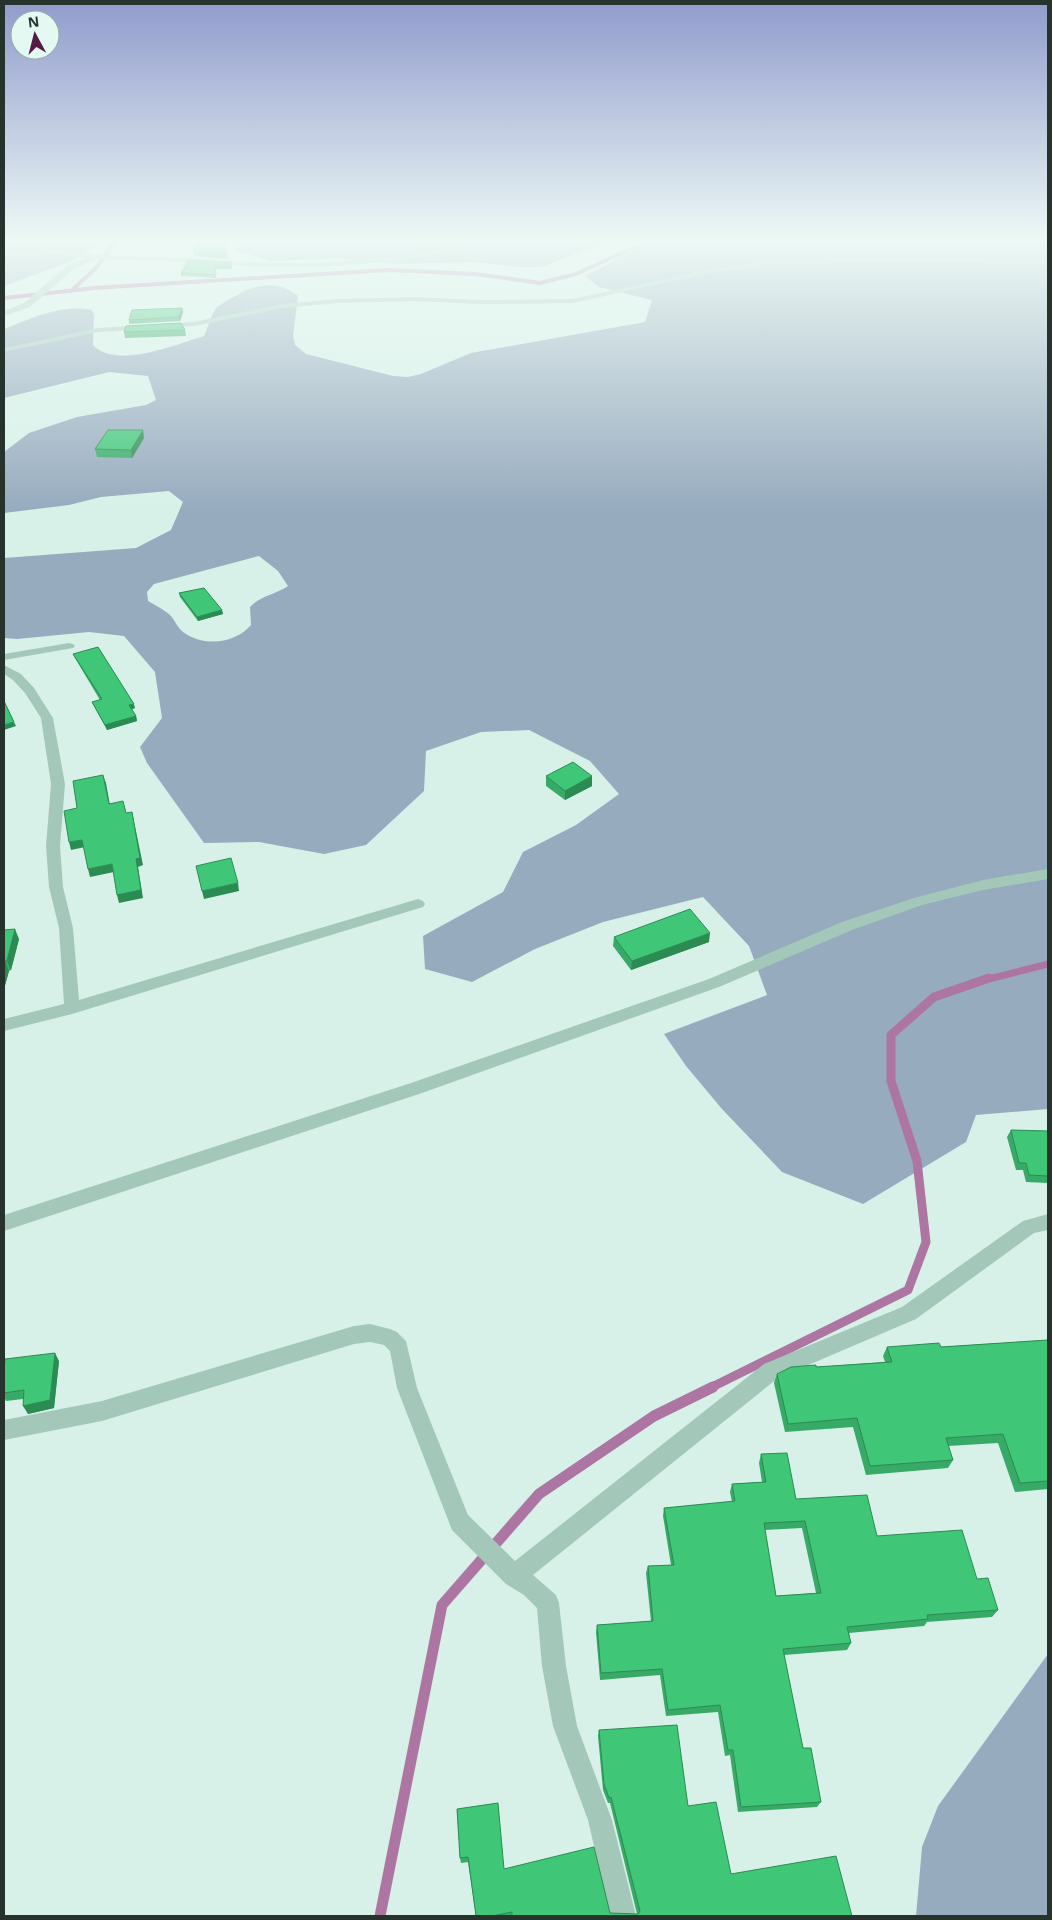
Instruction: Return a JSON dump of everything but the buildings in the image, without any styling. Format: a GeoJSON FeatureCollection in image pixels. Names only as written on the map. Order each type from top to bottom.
{"type":"FeatureCollection","features":[{"type":"Feature","properties":{"kind":"street"},"geometry":{"type":"LineString","coordinates":[[4,350],[90,332]]}},
{"type":"Feature","properties":{"kind":"street"},"geometry":{"type":"LineString","coordinates":[[4,658],[69,646]]}},
{"type":"Feature","properties":{"kind":"street"},"geometry":{"type":"LineString","coordinates":[[4,669],[30,691],[47,718],[58,784],[53,846],[56,886],[66,928],[72,1008]]}},
{"type":"Feature","properties":{"kind":"street"},"geometry":{"type":"LineString","coordinates":[[4,1223],[425,1085],[714,983],[847,926],[918,901],[983,885],[1048,874]]}},
{"type":"Feature","properties":{"kind":"street"},"geometry":{"type":"LineString","coordinates":[[4,1025],[72,1008],[418,904]]}},
{"type":"Feature","properties":{"kind":"street"},"geometry":{"type":"LineString","coordinates":[[510,1571],[771,1371],[909,1313],[1029,1227],[1048,1222]]}},
{"type":"Feature","properties":{"kind":"street"},"geometry":{"type":"LineString","coordinates":[[4,1430],[102,1411],[354,1335],[370,1333],[390,1338],[399,1347],[407,1388],[460,1522],[510,1571],[532,1587],[548,1603],[554,1666],[565,1726],[600,1820],[623,1916]]}},
{"type":"Feature","properties":{"kind":"shaded area"},"geometry":{"type":"Polygon","coordinates":[[[4,332],[93,332],[93,345],[103,352],[116,355],[131,355],[163,349],[204,336],[206,332],[294,332],[295,345],[306,354],[393,376],[408,377],[421,374],[471,353],[591,332],[1048,332],[1048,1109],[976,1115],[966,1142],[863,1204],[782,1172],[722,1109],[686,1066],[664,1034],[767,995],[749,946],[703,897],[603,922],[535,949],[472,982],[425,969],[423,936],[503,892],[523,852],[576,825],[619,794],[590,761],[529,730],[481,732],[426,751],[424,791],[366,845],[324,854],[259,842],[204,843],[147,763],[140,747],[162,718],[155,672],[124,636],[89,632],[17,639],[4,638],[4,558],[136,548],[171,530],[183,502],[169,491],[101,497],[69,505],[4,513],[4,452],[29,433],[77,417],[146,405],[156,400],[148,376],[109,372],[4,398],[4,332]],[[259,556],[154,584],[147,592],[148,601],[169,614],[183,632],[200,640],[218,641],[228,640],[244,631],[251,625],[250,607],[263,597],[288,586],[278,571],[259,556]]]}},
{"type":"Feature","properties":{"kind":"shaded area"},"geometry":{"type":"Polygon","coordinates":[[[1048,1654],[1048,1916],[916,1916],[922,1847],[938,1806],[1048,1654]]]}},
{"type":"Feature","properties":{"kind":"waterway"},"geometry":{"type":"LineString","coordinates":[[985,980],[1048,964]]}},
{"type":"Feature","properties":{"kind":"waterway"},"geometry":{"type":"LineString","coordinates":[[710,1388],[908,1290],[926,1242],[917,1161],[891,1081],[891,1035],[934,997],[989,978]]}},
{"type":"Feature","properties":{"kind":"waterway"},"geometry":{"type":"LineString","coordinates":[[380,1916],[442,1605],[539,1494],[654,1416],[713,1387]]}}]}
